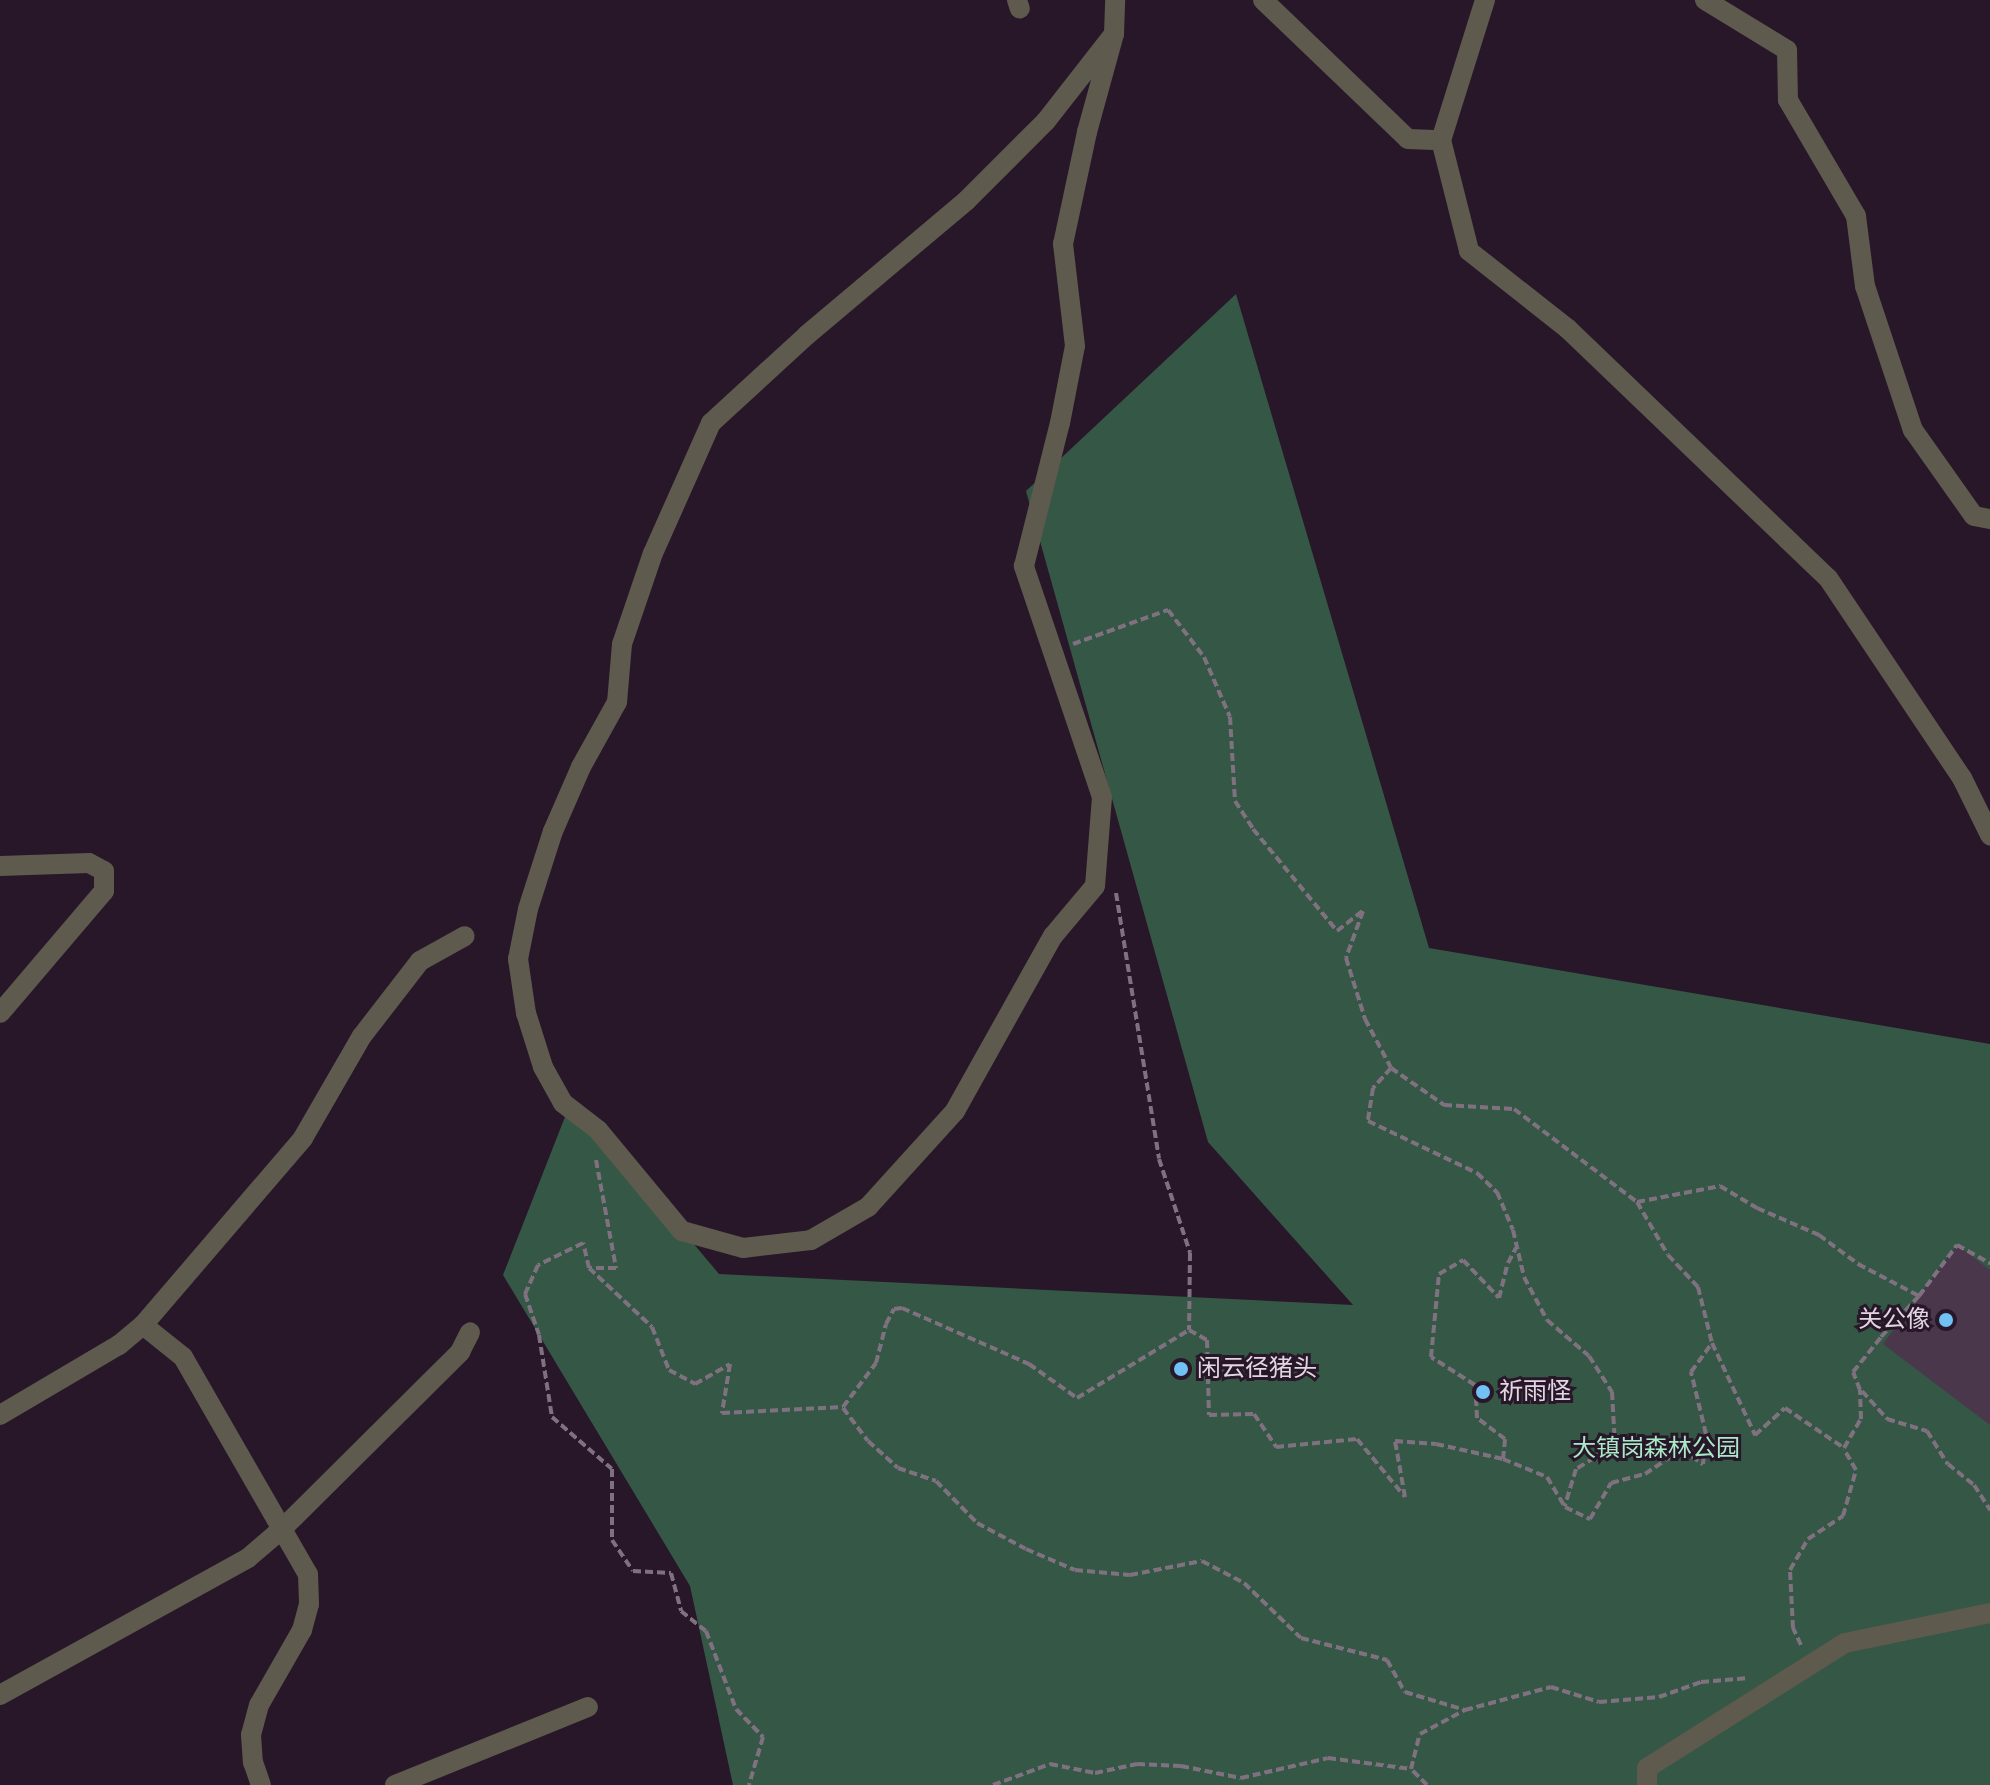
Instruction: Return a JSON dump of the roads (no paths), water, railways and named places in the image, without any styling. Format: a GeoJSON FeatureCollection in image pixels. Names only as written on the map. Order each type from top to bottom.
{"type":"FeatureCollection","features":[{"type":"Feature","properties":{"kind":"street"},"geometry":{"type":"LineString","coordinates":[[1114,34],[1046,121],[966,201],[830,316],[711,423],[653,553],[622,644],[617,702],[581,767],[553,831],[528,909],[518,959],[526,1013],[543,1067],[563,1103],[598,1130],[682,1231],[743,1248],[811,1240],[868,1207],[955,1111],[1053,936],[1095,886],[1102,797],[1024,566],[1060,423],[1075,346],[1063,244],[1087,132],[1114,34],[1115,0]]}},
{"type":"Feature","properties":{"kind":"street"},"geometry":{"type":"LineString","coordinates":[[1263,0],[1408,139],[1441,140]]}},
{"type":"Feature","properties":{"kind":"street"},"geometry":{"type":"LineString","coordinates":[[1485,0],[1441,140],[1469,251],[1567,328],[1828,578],[1962,778],[1990,835]]}},
{"type":"Feature","properties":{"kind":"street"},"geometry":{"type":"LineString","coordinates":[[1705,0],[1787,50],[1788,100],[1856,216],[1865,286],[1892,371],[1907,402],[1913,430],[1974,516],[1990,519]]}},
{"type":"Feature","properties":{"kind":"street"},"geometry":{"type":"LineString","coordinates":[[0,866],[89,863],[104,871],[104,891],[0,1013]]}},
{"type":"Feature","properties":{"kind":"street"},"geometry":{"type":"LineString","coordinates":[[0,1415],[119,1345],[143,1325],[303,1138],[362,1036],[420,961],[465,936]]}},
{"type":"Feature","properties":{"kind":"street"},"geometry":{"type":"LineString","coordinates":[[143,1325],[183,1357],[308,1574],[309,1604],[302,1630],[259,1705],[251,1735],[253,1762],[261,1785]]}},
{"type":"Feature","properties":{"kind":"street"},"geometry":{"type":"LineString","coordinates":[[0,1695],[248,1558],[283,1528],[460,1352],[470,1332]]}},
{"type":"Feature","properties":{"kind":"street"},"geometry":{"type":"LineString","coordinates":[[1647,1785],[1647,1768],[1845,1643],[1990,1613]]}},
{"type":"Feature","properties":{"kind":"street"},"geometry":{"type":"LineString","coordinates":[[395,1785],[588,1707]]}},
{"type":"Feature","properties":{"kind":"place","name":"关公像"},"geometry":{"type":"Point","coordinates":[1946,1320]}},
{"type":"Feature","properties":{"kind":"place","name":"闲云径猪头"},"geometry":{"type":"Point","coordinates":[1181,1369]}},
{"type":"Feature","properties":{"kind":"place","name":"祈雨怪"},"geometry":{"type":"Point","coordinates":[1483,1392]}},
{"type":"Feature","properties":{"kind":"park label","name":"大镇岗森林公园"},"geometry":{"type":"Point","coordinates":[1656,1449]}}]}
